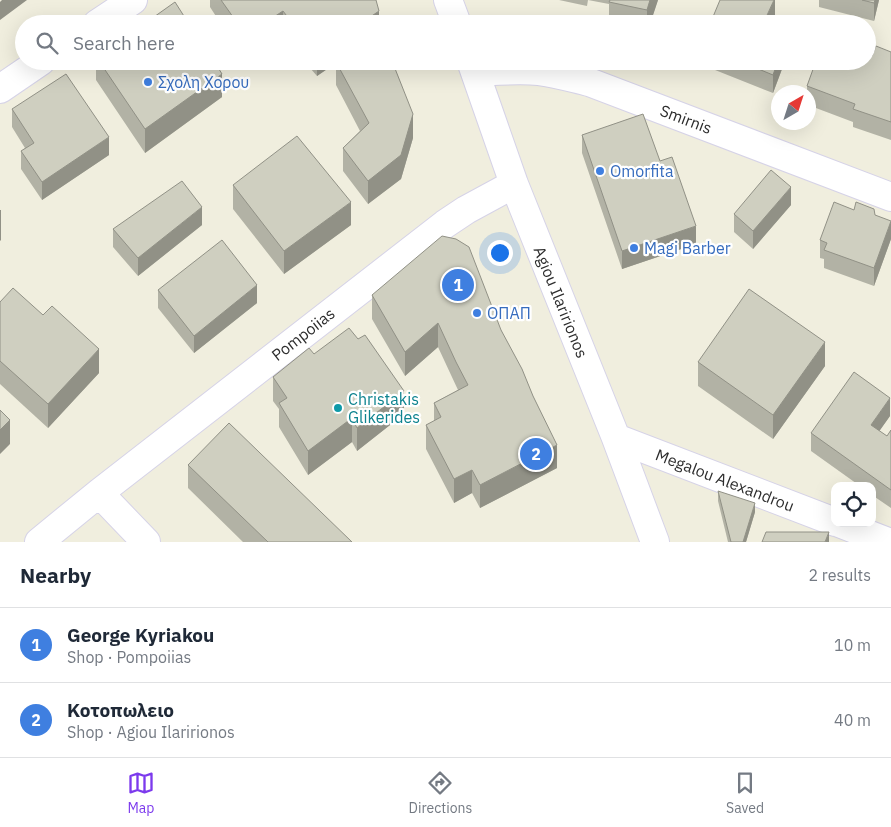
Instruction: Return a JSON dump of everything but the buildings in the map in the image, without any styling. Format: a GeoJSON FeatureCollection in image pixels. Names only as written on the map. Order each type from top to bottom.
{"type":"FeatureCollection","features":[{"type":"Feature","properties":{"kind":"street"},"geometry":{"type":"LineString","coordinates":[[110,15],[133,0]]}},
{"type":"Feature","properties":{"kind":"street"},"geometry":{"type":"LineString","coordinates":[[448,0],[454,15]]}},
{"type":"Feature","properties":{"kind":"street"},"geometry":{"type":"LineString","coordinates":[[0,89],[28,70]]}},
{"type":"Feature","properties":{"kind":"street","name":"Agiou Ilaririonos"},"geometry":{"type":"LineString","coordinates":[[474,70],[514,184],[616,438],[655,542]]}},
{"type":"Feature","properties":{"kind":"street","name":"Smirnis"},"geometry":{"type":"LineString","coordinates":[[504,70],[538,71],[589,82],[891,198]]}},
{"type":"Feature","properties":{"kind":"street","name":"Pompoiias"},"geometry":{"type":"LineString","coordinates":[[39,542],[99,493],[445,224],[466,210],[514,184]]}},
{"type":"Feature","properties":{"kind":"street","name":"Megalou Alexandrou"},"geometry":{"type":"LineString","coordinates":[[616,438],[831,520]]}},
{"type":"Feature","properties":{"kind":"street"},"geometry":{"type":"LineString","coordinates":[[99,493],[146,542]]}},
{"type":"Feature","properties":{"kind":"street"},"geometry":{"type":"LineString","coordinates":[[849,527],[888,542]]}},
{"type":"Feature","properties":{"kind":"place","name":"Σχολη Χορου"},"geometry":{"type":"Point","coordinates":[148,82]}},
{"type":"Feature","properties":{"kind":"place","name":"Omorfita"},"geometry":{"type":"Point","coordinates":[600,171]}},
{"type":"Feature","properties":{"kind":"place","name":"Magi Barber"},"geometry":{"type":"Point","coordinates":[634,248]}},
{"type":"Feature","properties":{"kind":"place","name":"George Kyriakou"},"geometry":{"type":"Point","coordinates":[458,285]}},
{"type":"Feature","properties":{"kind":"place","name":"ΟΠΑΠ"},"geometry":{"type":"Point","coordinates":[477,313]}},
{"type":"Feature","properties":{"kind":"place","name":"Christakis Glikerides"},"geometry":{"type":"Point","coordinates":[338,408]}},
{"type":"Feature","properties":{"kind":"place","name":"Κοτοπωλειο"},"geometry":{"type":"Point","coordinates":[536,454]}}]}
